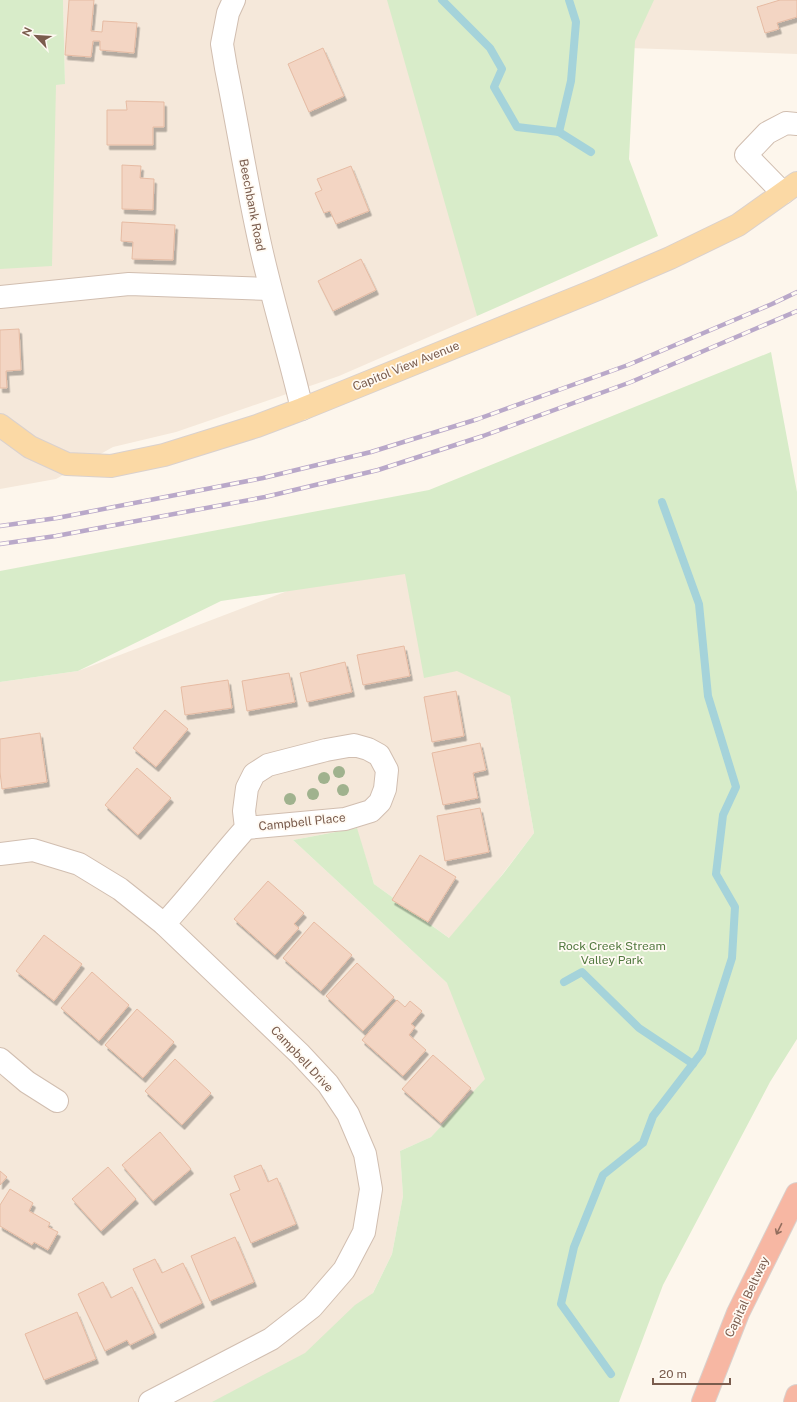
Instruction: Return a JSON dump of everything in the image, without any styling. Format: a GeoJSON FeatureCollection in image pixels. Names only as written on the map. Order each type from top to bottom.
{"type":"FeatureCollection","features":[{"type":"Feature","properties":{"kind":"highway","name":"Capital Beltway"},"geometry":{"type":"LineString","coordinates":[[703,1402],[738,1313],[797,1194]]}},
{"type":"Feature","properties":{"kind":"highway"},"geometry":{"type":"LineString","coordinates":[[795,1402],[797,1396]]}},
{"type":"Feature","properties":{"kind":"main road","name":"Capitol View Avenue"},"geometry":{"type":"LineString","coordinates":[[0,425],[30,447],[67,464],[111,466],[164,455],[257,426],[598,289],[670,258],[738,225],[790,188]]}},
{"type":"Feature","properties":{"kind":"street","name":"Beechbank Road"},"geometry":{"type":"LineString","coordinates":[[234,0],[228,13],[222,44],[246,176],[270,289],[290,358],[302,408]]}},
{"type":"Feature","properties":{"kind":"street"},"geometry":{"type":"LineString","coordinates":[[790,188],[746,155],[767,133],[786,123],[797,124]]}},
{"type":"Feature","properties":{"kind":"street"},"geometry":{"type":"LineString","coordinates":[[0,297],[129,284],[270,289]]}},
{"type":"Feature","properties":{"kind":"street","name":"Campbell Place"},"geometry":{"type":"LineString","coordinates":[[164,924],[222,854],[246,828],[345,819],[371,811],[380,802],[385,789],[387,770],[379,755],[368,749],[354,745],[326,750],[268,765],[254,774],[247,788],[244,811],[246,828]]}},
{"type":"Feature","properties":{"kind":"street","name":"Campbell Drive"},"geometry":{"type":"LineString","coordinates":[[0,854],[33,850],[79,864],[120,889],[164,924],[300,1054],[328,1084],[348,1114],[365,1154],[371,1189],[364,1232],[344,1270],[312,1307],[271,1339],[150,1402]]}},
{"type":"Feature","properties":{"kind":"street"},"geometry":{"type":"LineString","coordinates":[[0,1059],[27,1082],[57,1101]]}},
{"type":"Feature","properties":{"kind":"shaded area"},"geometry":{"type":"Polygon","coordinates":[[[63,0],[445,0],[477,316],[339,376],[176,432],[113,447],[56,479],[0,489],[0,86],[65,84],[63,0]]]}},
{"type":"Feature","properties":{"kind":"shaded area"},"geometry":{"type":"Polygon","coordinates":[[[528,0],[797,0],[797,54],[601,47],[528,0]]]}},
{"type":"Feature","properties":{"kind":"shaded area"},"geometry":{"type":"Polygon","coordinates":[[[400,548],[504,661],[534,833],[452,940],[374,884],[356,828],[293,840],[516,1047],[431,1137],[400,1151],[403,1196],[392,1254],[366,1307],[341,1338],[230,1402],[0,1402],[0,682],[78,671],[400,548]]]}},
{"type":"Feature","properties":{"kind":"green space"},"geometry":{"type":"Polygon","coordinates":[[[0,0],[63,0],[65,84],[56,85],[52,266],[0,269],[0,0]]]}},
{"type":"Feature","properties":{"kind":"green space"},"geometry":{"type":"Polygon","coordinates":[[[387,0],[654,0],[635,41],[629,159],[658,236],[477,316],[387,0]]]}},
{"type":"Feature","properties":{"kind":"green space","name":"Rock Creek Stream Valley Park"},"geometry":{"type":"Polygon","coordinates":[[[771,352],[797,492],[797,1039],[770,1082],[663,1285],[619,1402],[212,1402],[305,1353],[355,1305],[373,1293],[392,1254],[403,1196],[400,1151],[431,1137],[485,1079],[447,983],[293,840],[357,828],[374,884],[449,938],[503,874],[534,833],[510,696],[457,671],[424,678],[405,574],[221,601],[78,671],[0,682],[0,571],[429,490],[771,352]]]}},
{"type":"Feature","properties":{"kind":"building"},"geometry":{"type":"Polygon","coordinates":[[[69,0],[94,0],[91,31],[102,32],[103,21],[137,23],[134,53],[100,50],[100,41],[93,41],[91,57],[65,55],[69,0]]]}},
{"type":"Feature","properties":{"kind":"building"},"geometry":{"type":"Polygon","coordinates":[[[780,0],[797,0],[797,17],[777,23],[779,29],[765,33],[757,7],[780,0]]]}},
{"type":"Feature","properties":{"kind":"building"},"geometry":{"type":"Polygon","coordinates":[[[323,48],[344,96],[309,112],[288,64],[323,48]]]}},
{"type":"Feature","properties":{"kind":"building"},"geometry":{"type":"Polygon","coordinates":[[[126,101],[164,102],[164,127],[153,127],[153,145],[107,145],[107,110],[127,110],[126,101]]]}},
{"type":"Feature","properties":{"kind":"building"},"geometry":{"type":"Polygon","coordinates":[[[122,165],[141,166],[140,178],[154,179],[153,210],[122,209],[122,165]]]}},
{"type":"Feature","properties":{"kind":"building"},"geometry":{"type":"Polygon","coordinates":[[[351,166],[369,211],[336,224],[330,211],[324,213],[315,193],[322,190],[317,179],[351,166]]]}},
{"type":"Feature","properties":{"kind":"building"},"geometry":{"type":"Polygon","coordinates":[[[122,222],[175,225],[173,260],[132,259],[133,242],[121,241],[122,222]]]}},
{"type":"Feature","properties":{"kind":"building"},"geometry":{"type":"Polygon","coordinates":[[[361,259],[376,290],[333,311],[318,281],[361,259]]]}},
{"type":"Feature","properties":{"kind":"building"},"geometry":{"type":"Polygon","coordinates":[[[19,329],[21,370],[6,371],[7,388],[0,388],[0,330],[19,329]]]}},
{"type":"Feature","properties":{"kind":"building"},"geometry":{"type":"Polygon","coordinates":[[[404,646],[410,676],[363,685],[357,655],[404,646]]]}},
{"type":"Feature","properties":{"kind":"building"},"geometry":{"type":"Polygon","coordinates":[[[345,662],[352,692],[307,702],[300,673],[345,662]]]}},
{"type":"Feature","properties":{"kind":"building"},"geometry":{"type":"Polygon","coordinates":[[[289,673],[295,702],[247,711],[242,681],[289,673]]]}},
{"type":"Feature","properties":{"kind":"building"},"geometry":{"type":"Polygon","coordinates":[[[228,680],[232,708],[185,715],[181,687],[228,680]]]}},
{"type":"Feature","properties":{"kind":"building"},"geometry":{"type":"Polygon","coordinates":[[[456,691],[464,736],[432,742],[424,697],[456,691]]]}},
{"type":"Feature","properties":{"kind":"building"},"geometry":{"type":"Polygon","coordinates":[[[165,710],[188,729],[156,767],[133,748],[165,710]]]}},
{"type":"Feature","properties":{"kind":"building"},"geometry":{"type":"Polygon","coordinates":[[[40,733],[47,782],[2,789],[0,772],[0,739],[40,733]]]}},
{"type":"Feature","properties":{"kind":"building"},"geometry":{"type":"Polygon","coordinates":[[[480,743],[486,770],[473,773],[478,798],[443,805],[432,753],[480,743]]]}},
{"type":"Feature","properties":{"kind":"building"},"geometry":{"type":"Polygon","coordinates":[[[137,768],[171,798],[138,835],[105,805],[137,768]]]}},
{"type":"Feature","properties":{"kind":"building"},"geometry":{"type":"Polygon","coordinates":[[[480,808],[489,852],[445,861],[437,816],[480,808]]]}},
{"type":"Feature","properties":{"kind":"building"},"geometry":{"type":"Polygon","coordinates":[[[420,855],[456,877],[428,922],[392,900],[420,855]]]}},
{"type":"Feature","properties":{"kind":"building"},"geometry":{"type":"Polygon","coordinates":[[[268,881],[304,913],[294,924],[299,928],[275,955],[234,919],[268,881]]]}},
{"type":"Feature","properties":{"kind":"building"},"geometry":{"type":"Polygon","coordinates":[[[314,922],[352,955],[321,991],[283,958],[314,922]]]}},
{"type":"Feature","properties":{"kind":"building"},"geometry":{"type":"Polygon","coordinates":[[[44,935],[82,964],[54,1001],[16,971],[44,935]]]}},
{"type":"Feature","properties":{"kind":"building"},"geometry":{"type":"Polygon","coordinates":[[[357,963],[394,997],[363,1031],[326,996],[357,963]]]}},
{"type":"Feature","properties":{"kind":"building"},"geometry":{"type":"Polygon","coordinates":[[[92,972],[129,1005],[99,1041],[61,1008],[92,972]]]}},
{"type":"Feature","properties":{"kind":"building"},"geometry":{"type":"Polygon","coordinates":[[[397,1000],[405,1007],[410,1001],[422,1011],[411,1024],[415,1027],[409,1035],[426,1050],[403,1076],[362,1040],[397,1000]]]}},
{"type":"Feature","properties":{"kind":"building"},"geometry":{"type":"Polygon","coordinates":[[[137,1009],[174,1042],[143,1078],[105,1045],[137,1009]]]}},
{"type":"Feature","properties":{"kind":"building"},"geometry":{"type":"Polygon","coordinates":[[[433,1055],[471,1088],[441,1123],[402,1089],[433,1055]]]}},
{"type":"Feature","properties":{"kind":"building"},"geometry":{"type":"Polygon","coordinates":[[[175,1059],[211,1093],[182,1125],[145,1091],[175,1059]]]}},
{"type":"Feature","properties":{"kind":"building"},"geometry":{"type":"Polygon","coordinates":[[[160,1132],[191,1169],[153,1201],[122,1165],[160,1132]]]}},
{"type":"Feature","properties":{"kind":"building"},"geometry":{"type":"Polygon","coordinates":[[[261,1165],[268,1182],[277,1178],[296,1224],[251,1243],[230,1194],[240,1190],[234,1176],[261,1165]]]}},
{"type":"Feature","properties":{"kind":"building"},"geometry":{"type":"Polygon","coordinates":[[[108,1167],[136,1199],[101,1231],[72,1199],[108,1167]]]}},
{"type":"Feature","properties":{"kind":"building"},"geometry":{"type":"Polygon","coordinates":[[[0,1171],[7,1177],[0,1185],[0,1171]]]}},
{"type":"Feature","properties":{"kind":"building"},"geometry":{"type":"Polygon","coordinates":[[[10,1189],[33,1203],[29,1211],[50,1223],[48,1227],[58,1232],[48,1250],[34,1242],[32,1245],[0,1226],[0,1205],[10,1189]]]}},
{"type":"Feature","properties":{"kind":"building"},"geometry":{"type":"Polygon","coordinates":[[[235,1237],[254,1282],[210,1301],[191,1256],[235,1237]]]}},
{"type":"Feature","properties":{"kind":"building"},"geometry":{"type":"Polygon","coordinates":[[[155,1259],[162,1273],[183,1263],[202,1303],[159,1324],[133,1269],[155,1259]]]}},
{"type":"Feature","properties":{"kind":"building"},"geometry":{"type":"Polygon","coordinates":[[[103,1282],[111,1298],[132,1287],[154,1333],[130,1345],[127,1340],[105,1351],[78,1294],[103,1282]]]}},
{"type":"Feature","properties":{"kind":"building"},"geometry":{"type":"Polygon","coordinates":[[[77,1312],[96,1359],[44,1380],[25,1334],[77,1312]]]}},
{"type":"Feature","properties":{"kind":"waterway"},"geometry":{"type":"LineString","coordinates":[[442,0],[490,48],[502,69],[494,87],[517,127],[559,132],[591,152]]}},
{"type":"Feature","properties":{"kind":"waterway"},"geometry":{"type":"LineString","coordinates":[[559,132],[571,81],[576,22],[569,0]]}},
{"type":"Feature","properties":{"kind":"waterway"},"geometry":{"type":"LineString","coordinates":[[611,1374],[561,1304],[574,1247],[603,1175],[643,1143],[653,1116],[702,1052],[732,958],[735,907],[716,874],[723,815],[736,787],[708,696],[699,604],[662,502]]}},
{"type":"Feature","properties":{"kind":"waterway"},"geometry":{"type":"LineString","coordinates":[[564,982],[582,972],[639,1028],[693,1064]]}},
{"type":"Feature","properties":{"kind":"railway"},"geometry":{"type":"LineString","coordinates":[[0,526],[57,518],[263,478],[371,452],[478,419],[628,365],[797,292]]}},
{"type":"Feature","properties":{"kind":"railway"},"geometry":{"type":"LineString","coordinates":[[0,544],[56,536],[265,497],[378,470],[483,436],[631,382],[797,311]]}}]}
